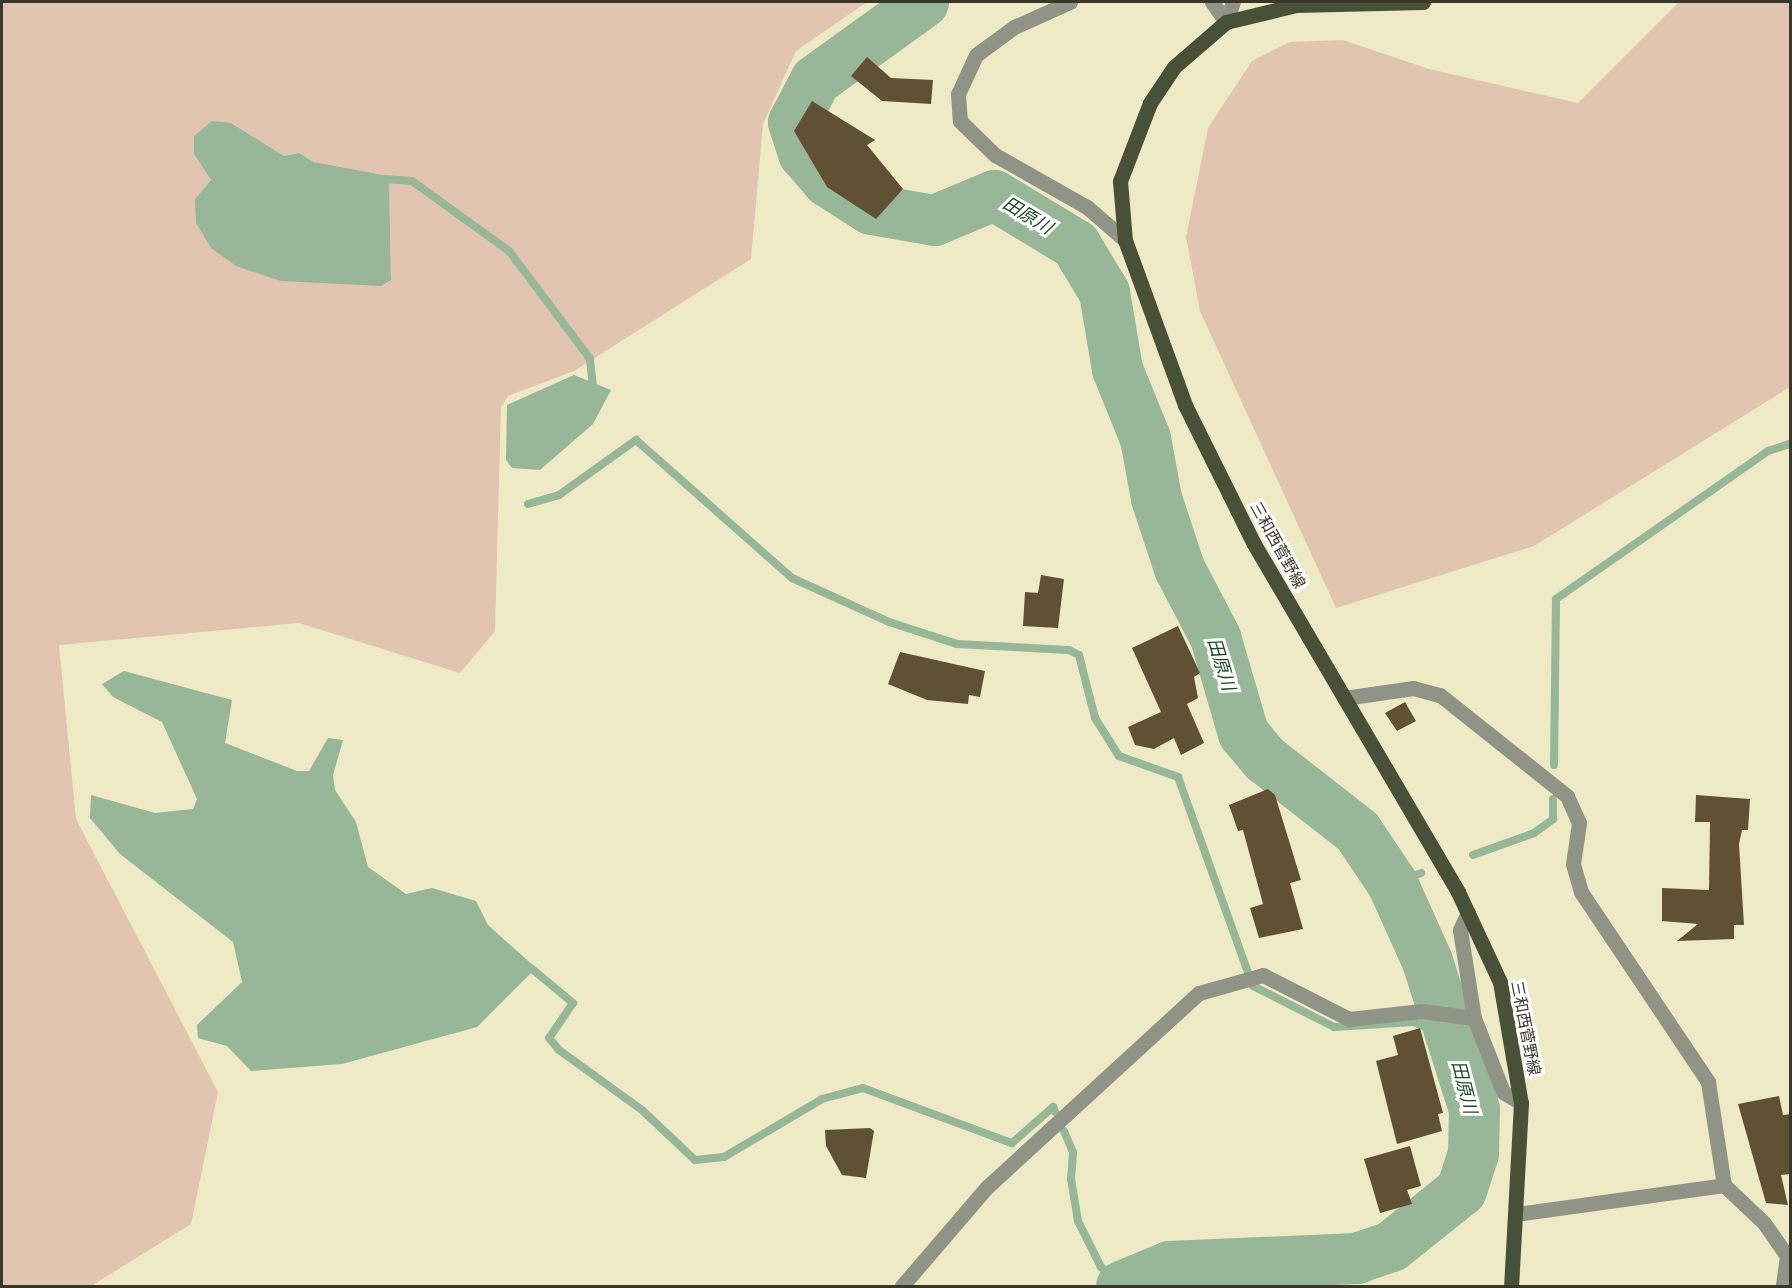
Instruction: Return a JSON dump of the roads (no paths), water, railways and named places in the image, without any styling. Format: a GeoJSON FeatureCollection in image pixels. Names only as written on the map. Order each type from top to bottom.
{"type":"FeatureCollection","features":[{"type":"Feature","properties":{"kind":"main road","name":"三和西菅野線"},"geometry":{"type":"LineString","coordinates":[[1423,2],[1296,5],[1226,22],[1174,68],[1150,103],[1120,181],[1125,240],[1185,405],[1254,544],[1467,912],[1500,982],[1521,1104],[1511,1287]]}},
{"type":"Feature","properties":{"kind":"street"},"geometry":{"type":"LineString","coordinates":[[1070,2],[1014,27],[976,55],[958,94],[960,121],[995,155],[1087,207],[1125,240]]}},
{"type":"Feature","properties":{"kind":"street"},"geometry":{"type":"LineString","coordinates":[[1212,2],[1226,22]]}},
{"type":"Feature","properties":{"kind":"street"},"geometry":{"type":"LineString","coordinates":[[1226,22],[1233,2]]}},
{"type":"Feature","properties":{"kind":"street"},"geometry":{"type":"LineString","coordinates":[[1344,698],[1413,688],[1440,695],[1567,796],[1579,823],[1573,864],[1581,891],[1708,1082],[1724,1185],[1764,1223],[1787,1256],[1783,1287]]}},
{"type":"Feature","properties":{"kind":"street"},"geometry":{"type":"LineString","coordinates":[[1467,912],[1460,930],[1467,1017],[1503,1092],[1521,1104]]}},
{"type":"Feature","properties":{"kind":"street"},"geometry":{"type":"LineString","coordinates":[[902,1287],[987,1187],[1200,993],[1263,975],[1349,1019],[1422,1011],[1467,1017]]}},
{"type":"Feature","properties":{"kind":"street"},"geometry":{"type":"LineString","coordinates":[[1516,1214],[1724,1185]]}},
{"type":"Feature","properties":{"kind":"waterway","name":"田原川"},"geometry":{"type":"LineString","coordinates":[[923,2],[815,80],[793,122],[803,153],[827,181],[871,209],[934,220],[994,195],[1075,244],[1104,292],[1117,369],[1145,438],[1156,498],[1179,568],[1215,637],[1243,733],[1265,759],[1357,831],[1392,883],[1427,961],[1474,1109],[1473,1153],[1461,1190],[1391,1246],[1357,1258],[1169,1266],[1121,1286]]}},
{"type":"Feature","properties":{"kind":"waterway"},"geometry":{"type":"LineString","coordinates":[[383,179],[412,181],[509,251],[590,359],[593,390]]}},
{"type":"Feature","properties":{"kind":"waterway"},"geometry":{"type":"LineString","coordinates":[[528,504],[559,495],[636,440],[792,578],[889,622],[957,644],[1069,650],[1079,655],[1095,718],[1119,756],[1178,777],[1253,986],[1334,1027],[1414,1022],[1452,1039]]}},
{"type":"Feature","properties":{"kind":"waterway"},"geometry":{"type":"LineString","coordinates":[[1554,765],[1556,599],[1768,451],[1790,444]]}},
{"type":"Feature","properties":{"kind":"waterway"},"geometry":{"type":"LineString","coordinates":[[1473,855],[1534,833],[1553,819],[1553,799]]}},
{"type":"Feature","properties":{"kind":"waterway"},"geometry":{"type":"LineString","coordinates":[[1392,883],[1421,873]]}},
{"type":"Feature","properties":{"kind":"waterway"},"geometry":{"type":"LineString","coordinates":[[531,968],[573,1003],[549,1038],[559,1050],[642,1110],[695,1160],[724,1157],[822,1099],[863,1088],[1012,1143],[1053,1107],[1055,1112]]}},
{"type":"Feature","properties":{"kind":"waterway"},"geometry":{"type":"LineString","coordinates":[[1064,1131],[1073,1152],[1071,1179],[1078,1221],[1101,1267],[1122,1286]]}}]}
